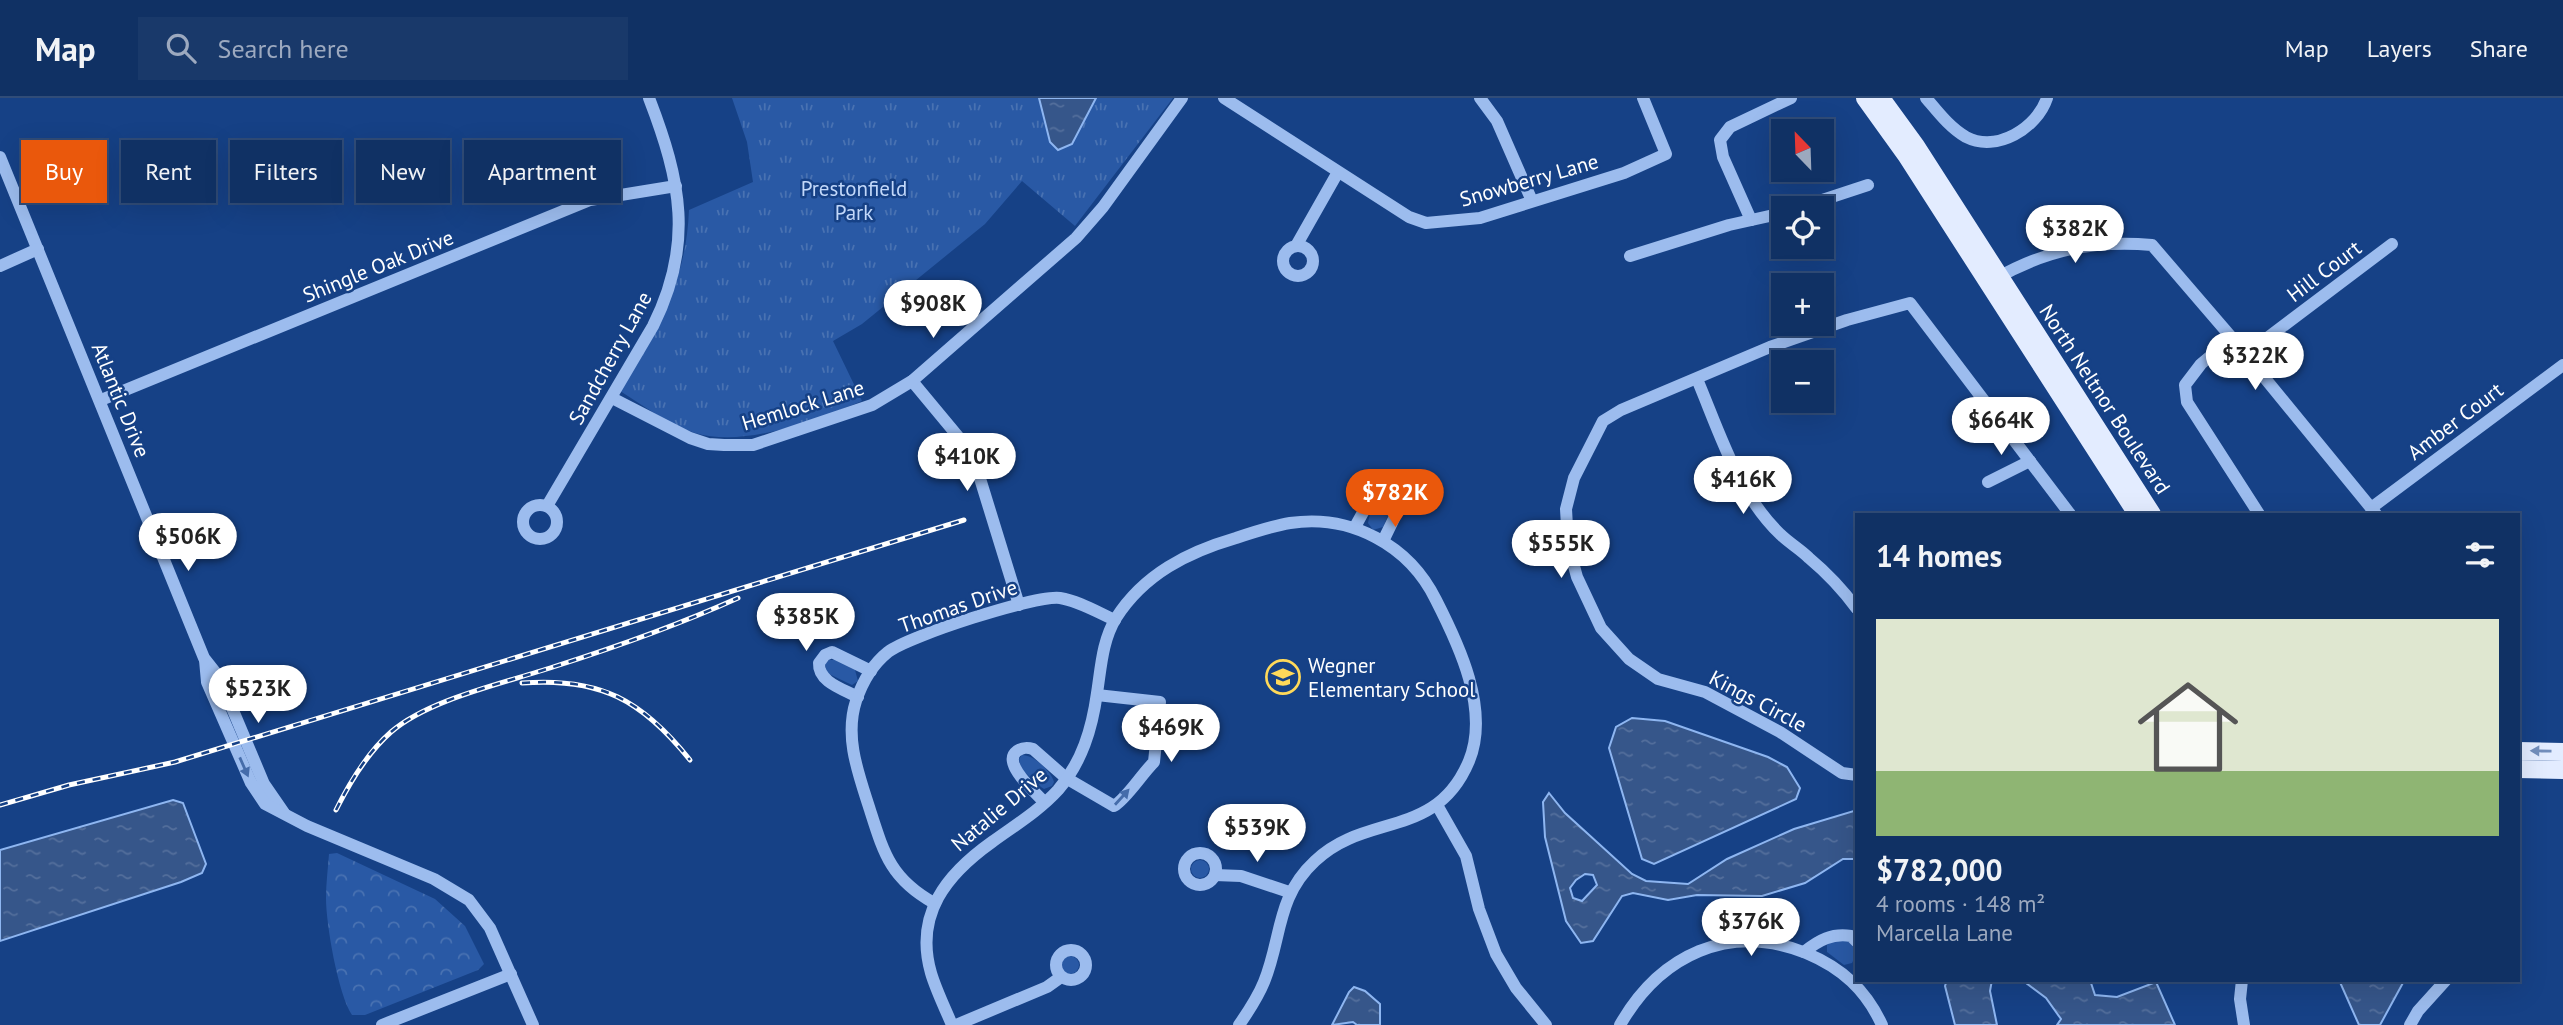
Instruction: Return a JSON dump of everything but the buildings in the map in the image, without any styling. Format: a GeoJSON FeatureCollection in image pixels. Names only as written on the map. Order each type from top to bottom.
{"type":"FeatureCollection","features":[{"type":"Feature","properties":{"kind":"main road","name":"North Neltnor Boulevard"},"geometry":{"type":"LineString","coordinates":[[1865,98],[1932,184]]}},
{"type":"Feature","properties":{"kind":"main road","name":"North Neltnor Boulevard"},"geometry":{"type":"LineString","coordinates":[[1881,98],[1994,280],[2151,513]]}},
{"type":"Feature","properties":{"kind":"main road","name":"North Neltnor Boulevard"},"geometry":{"type":"LineString","coordinates":[[1994,280],[2136,513]]}},
{"type":"Feature","properties":{"kind":"main road"},"geometry":{"type":"LineString","coordinates":[[2520,751],[2563,751]]}},
{"type":"Feature","properties":{"kind":"main road"},"geometry":{"type":"LineString","coordinates":[[2520,769],[2563,770]]}},
{"type":"Feature","properties":{"kind":"street","name":"Sandcherry Lane"},"geometry":{"type":"LineString","coordinates":[[547,506],[653,326],[671,280],[680,231],[676,186],[663,135],[649,98]]}},
{"type":"Feature","properties":{"kind":"street","name":"Hemlock Lane"},"geometry":{"type":"LineString","coordinates":[[612,398],[690,438],[708,444],[753,445],[872,405],[912,381],[1076,238],[1182,98]]}},
{"type":"Feature","properties":{"kind":"street","name":"Snowberry Lane"},"geometry":{"type":"LineString","coordinates":[[1224,98],[1409,217],[1426,223],[1480,218],[1624,173],[1666,154],[1643,98]]}},
{"type":"Feature","properties":{"kind":"street"},"geometry":{"type":"LineString","coordinates":[[1480,98],[1497,121],[1532,201]]}},
{"type":"Feature","properties":{"kind":"street"},"geometry":{"type":"LineString","coordinates":[[1751,220],[1723,157],[1720,139],[1730,127],[1791,98]]}},
{"type":"Feature","properties":{"kind":"street"},"geometry":{"type":"LineString","coordinates":[[1926,98],[1957,131],[1979,142],[2011,137],[2028,125],[2043,108],[2047,98]]}},
{"type":"Feature","properties":{"kind":"street","name":"Atlantic Drive"},"geometry":{"type":"LineString","coordinates":[[0,157],[204,657],[219,677],[264,784],[284,813],[307,826],[434,879],[469,900],[490,928],[533,1025]]}},
{"type":"Feature","properties":{"kind":"street"},"geometry":{"type":"LineString","coordinates":[[1296,246],[1338,172]]}},
{"type":"Feature","properties":{"kind":"street"},"geometry":{"type":"LineString","coordinates":[[1834,196],[1868,185]]}},
{"type":"Feature","properties":{"kind":"street","name":"Shingle Oak Drive"},"geometry":{"type":"LineString","coordinates":[[101,400],[590,200],[676,186]]}},
{"type":"Feature","properties":{"kind":"street"},"geometry":{"type":"LineString","coordinates":[[1630,256],[1771,216]]}},
{"type":"Feature","properties":{"kind":"street"},"geometry":{"type":"LineString","coordinates":[[1994,280],[2018,266],[2084,245],[2120,242],[2152,245],[2246,354],[2373,511]]}},
{"type":"Feature","properties":{"kind":"street","name":"Hill Court"},"geometry":{"type":"LineString","coordinates":[[2246,354],[2392,244]]}},
{"type":"Feature","properties":{"kind":"street"},"geometry":{"type":"LineString","coordinates":[[0,266],[38,249]]}},
{"type":"Feature","properties":{"kind":"street","name":"Kings Circle"},"geometry":{"type":"LineString","coordinates":[[1855,775],[1842,773],[1780,732],[1705,692],[1658,678],[1629,659],[1601,628],[1577,577],[1568,544],[1566,509],[1574,478],[1603,421],[1621,410],[1775,345],[1847,320],[1910,303],[2030,461]]}},
{"type":"Feature","properties":{"kind":"street"},"geometry":{"type":"LineString","coordinates":[[2232,338],[2201,364],[2185,385],[2187,402],[2258,513]]}},
{"type":"Feature","properties":{"kind":"street","name":"Amber Court"},"geometry":{"type":"LineString","coordinates":[[2373,511],[2563,365]]}},
{"type":"Feature","properties":{"kind":"street"},"geometry":{"type":"LineString","coordinates":[[1697,379],[1739,477],[1758,509],[1780,534],[1844,591],[1855,606]]}},
{"type":"Feature","properties":{"kind":"street"},"geometry":{"type":"LineString","coordinates":[[912,381],[961,440],[978,472],[1019,605]]}},
{"type":"Feature","properties":{"kind":"street"},"geometry":{"type":"LineString","coordinates":[[1988,482],[2030,461],[2069,513]]}},
{"type":"Feature","properties":{"kind":"street"},"geometry":{"type":"LineString","coordinates":[[1355,527],[1376,489],[1384,483],[1394,483],[1401,489],[1404,498],[1383,541]]}},
{"type":"Feature","properties":{"kind":"street"},"geometry":{"type":"LineString","coordinates":[[1115,620],[1162,569],[1193,552],[1293,522],[1324,522],[1355,527],[1383,541],[1416,568],[1440,608],[1472,686],[1476,725],[1470,759],[1456,785],[1437,805],[1408,821],[1359,834],[1336,844],[1314,861],[1289,892],[1264,983],[1239,1025]]}},
{"type":"Feature","properties":{"kind":"street","name":"Thomas Drive"},"geometry":{"type":"LineString","coordinates":[[934,903],[899,878],[882,850],[852,748],[852,719],[858,697],[871,671],[887,654],[921,635],[1043,598],[1060,598],[1115,620]]}},
{"type":"Feature","properties":{"kind":"street","name":"Natalie Drive"},"geometry":{"type":"LineString","coordinates":[[954,1025],[935,984],[929,961],[928,936],[934,903],[963,863],[1044,802],[1057,790],[1080,759],[1093,721],[1100,663],[1115,620]]}},
{"type":"Feature","properties":{"kind":"street"},"geometry":{"type":"LineString","coordinates":[[858,697],[824,679],[820,674],[819,663],[825,655],[832,652],[871,671]]}},
{"type":"Feature","properties":{"kind":"street"},"geometry":{"type":"LineString","coordinates":[[1044,802],[1016,771],[1012,762],[1018,750],[1027,747],[1033,749],[1066,778],[1114,806],[1121,802],[1139,776],[1154,762],[1160,702],[1097,695]]}},
{"type":"Feature","properties":{"kind":"street"},"geometry":{"type":"LineString","coordinates":[[1437,805],[1466,856],[1479,909],[1496,954],[1516,988],[1546,1025]]}},
{"type":"Feature","properties":{"kind":"street"},"geometry":{"type":"LineString","coordinates":[[1215,874],[1241,876],[1289,892]]}},
{"type":"Feature","properties":{"kind":"street"},"geometry":{"type":"LineString","coordinates":[[1804,952],[1829,937],[1851,936],[1855,940]]}},
{"type":"Feature","properties":{"kind":"street"},"geometry":{"type":"LineString","coordinates":[[1620,1025],[1639,995],[1657,976],[1678,961],[1699,951],[1729,943],[1754,941],[1788,946],[1854,975]]}},
{"type":"Feature","properties":{"kind":"street"},"geometry":{"type":"LineString","coordinates":[[382,1025],[511,974]]}},
{"type":"Feature","properties":{"kind":"street"},"geometry":{"type":"LineString","coordinates":[[954,1025],[1047,987],[1061,977]]}},
{"type":"Feature","properties":{"kind":"street"},"geometry":{"type":"LineString","coordinates":[[1858,982],[1882,1025]]}},
{"type":"Feature","properties":{"kind":"street"},"geometry":{"type":"LineString","coordinates":[[2242,982],[2240,999],[2244,1025]]}},
{"type":"Feature","properties":{"kind":"street"},"geometry":{"type":"LineString","coordinates":[[2410,1025],[2441,982]]}},
{"type":"Feature","properties":{"kind":"green space","name":"Prestonfield Park"},"geometry":{"type":"Polygon","coordinates":[[[732,98],[1173,98],[1075,226],[1022,181],[985,224],[862,324],[833,341],[862,401],[780,430],[736,437],[715,437],[676,425],[620,391],[667,305],[682,261],[689,210],[753,182],[747,142],[732,98]]]}},
{"type":"Feature","properties":{"kind":"green space"},"geometry":{"type":"Polygon","coordinates":[[[1388,489],[1394,493],[1396,499],[1383,527],[1373,530],[1368,523],[1370,513],[1377,499],[1388,489]]]}},
{"type":"Feature","properties":{"kind":"green space"},"geometry":{"type":"Polygon","coordinates":[[[829,660],[835,660],[855,670],[858,681],[852,685],[827,673],[825,664],[829,660]]]}},
{"type":"Feature","properties":{"kind":"green space"},"geometry":{"type":"Polygon","coordinates":[[[1022,755],[1032,758],[1046,769],[1054,782],[1052,786],[1044,789],[1021,769],[1019,759],[1022,755]]]}},
{"type":"Feature","properties":{"kind":"green space"},"geometry":{"type":"Polygon","coordinates":[[[337,853],[435,899],[465,926],[484,964],[478,970],[365,1015],[352,1015],[338,976],[327,910],[329,854],[337,853]]]}},
{"type":"Feature","properties":{"kind":"green space"},"geometry":{"type":"Polygon","coordinates":[[[1196,860],[1204,860],[1209,869],[1207,876],[1196,878],[1191,873],[1191,865],[1196,860]]]}},
{"type":"Feature","properties":{"kind":"green space"},"geometry":{"type":"Polygon","coordinates":[[[1832,940],[1850,943],[1855,954],[1852,963],[1844,965],[1827,952],[1827,945],[1832,940]]]}},
{"type":"Feature","properties":{"kind":"green space"},"geometry":{"type":"Polygon","coordinates":[[[1066,956],[1074,956],[1079,965],[1077,972],[1066,974],[1061,969],[1061,961],[1066,956]]]}},
{"type":"Feature","properties":{"kind":"water"},"geometry":{"type":"Polygon","coordinates":[[[1039,98],[1096,98],[1072,144],[1058,150],[1050,142],[1039,98]]]}},
{"type":"Feature","properties":{"kind":"water"},"geometry":{"type":"Polygon","coordinates":[[[1632,718],[1665,721],[1768,757],[1787,767],[1800,788],[1796,799],[1654,864],[1642,859],[1609,748],[1616,727],[1632,718]]]}},
{"type":"Feature","properties":{"kind":"water"},"geometry":{"type":"Polygon","coordinates":[[[1549,793],[1565,813],[1632,874],[1646,881],[1688,884],[1727,859],[1794,829],[1855,811],[1855,859],[1843,859],[1805,883],[1762,896],[1697,895],[1668,900],[1633,893],[1622,896],[1593,941],[1581,943],[1566,921],[1545,837],[1543,802],[1549,793]],[[1585,874],[1570,888],[1573,898],[1582,901],[1597,885],[1593,875],[1585,874]]]}},
{"type":"Feature","properties":{"kind":"water"},"geometry":{"type":"Polygon","coordinates":[[[173,800],[183,803],[206,864],[202,873],[0,941],[0,850],[173,800]]]}},
{"type":"Feature","properties":{"kind":"water"},"geometry":{"type":"Polygon","coordinates":[[[1946,982],[1992,982],[1990,991],[1997,1025],[1955,1025],[1946,982]]]}},
{"type":"Feature","properties":{"kind":"water"},"geometry":{"type":"Polygon","coordinates":[[[2025,982],[2091,982],[2095,995],[2117,997],[2156,982],[2175,1025],[2057,1025],[2061,1019],[2046,998],[2025,982]]]}},
{"type":"Feature","properties":{"kind":"water"},"geometry":{"type":"Polygon","coordinates":[[[2340,982],[2403,982],[2380,1025],[2359,1025],[2340,982]]]}},
{"type":"Feature","properties":{"kind":"water"},"geometry":{"type":"Polygon","coordinates":[[[1354,987],[1365,991],[1380,1004],[1380,1025],[1357,1025],[1353,1022],[1332,1025],[1354,987]]]}},
{"type":"Feature","properties":{"kind":"railway"},"geometry":{"type":"LineString","coordinates":[[0,805],[69,785],[175,762],[964,520]]}},
{"type":"Feature","properties":{"kind":"railway"},"geometry":{"type":"LineString","coordinates":[[336,810],[374,749],[407,720],[446,701],[623,643],[738,598]]}},
{"type":"Feature","properties":{"kind":"railway"},"geometry":{"type":"LineString","coordinates":[[522,683],[574,684],[617,697],[654,722],[690,760]]}},
{"type":"Feature","properties":{"kind":"place","name":"Wegner Elementary School"},"geometry":{"type":"Point","coordinates":[1283,677]}}]}
